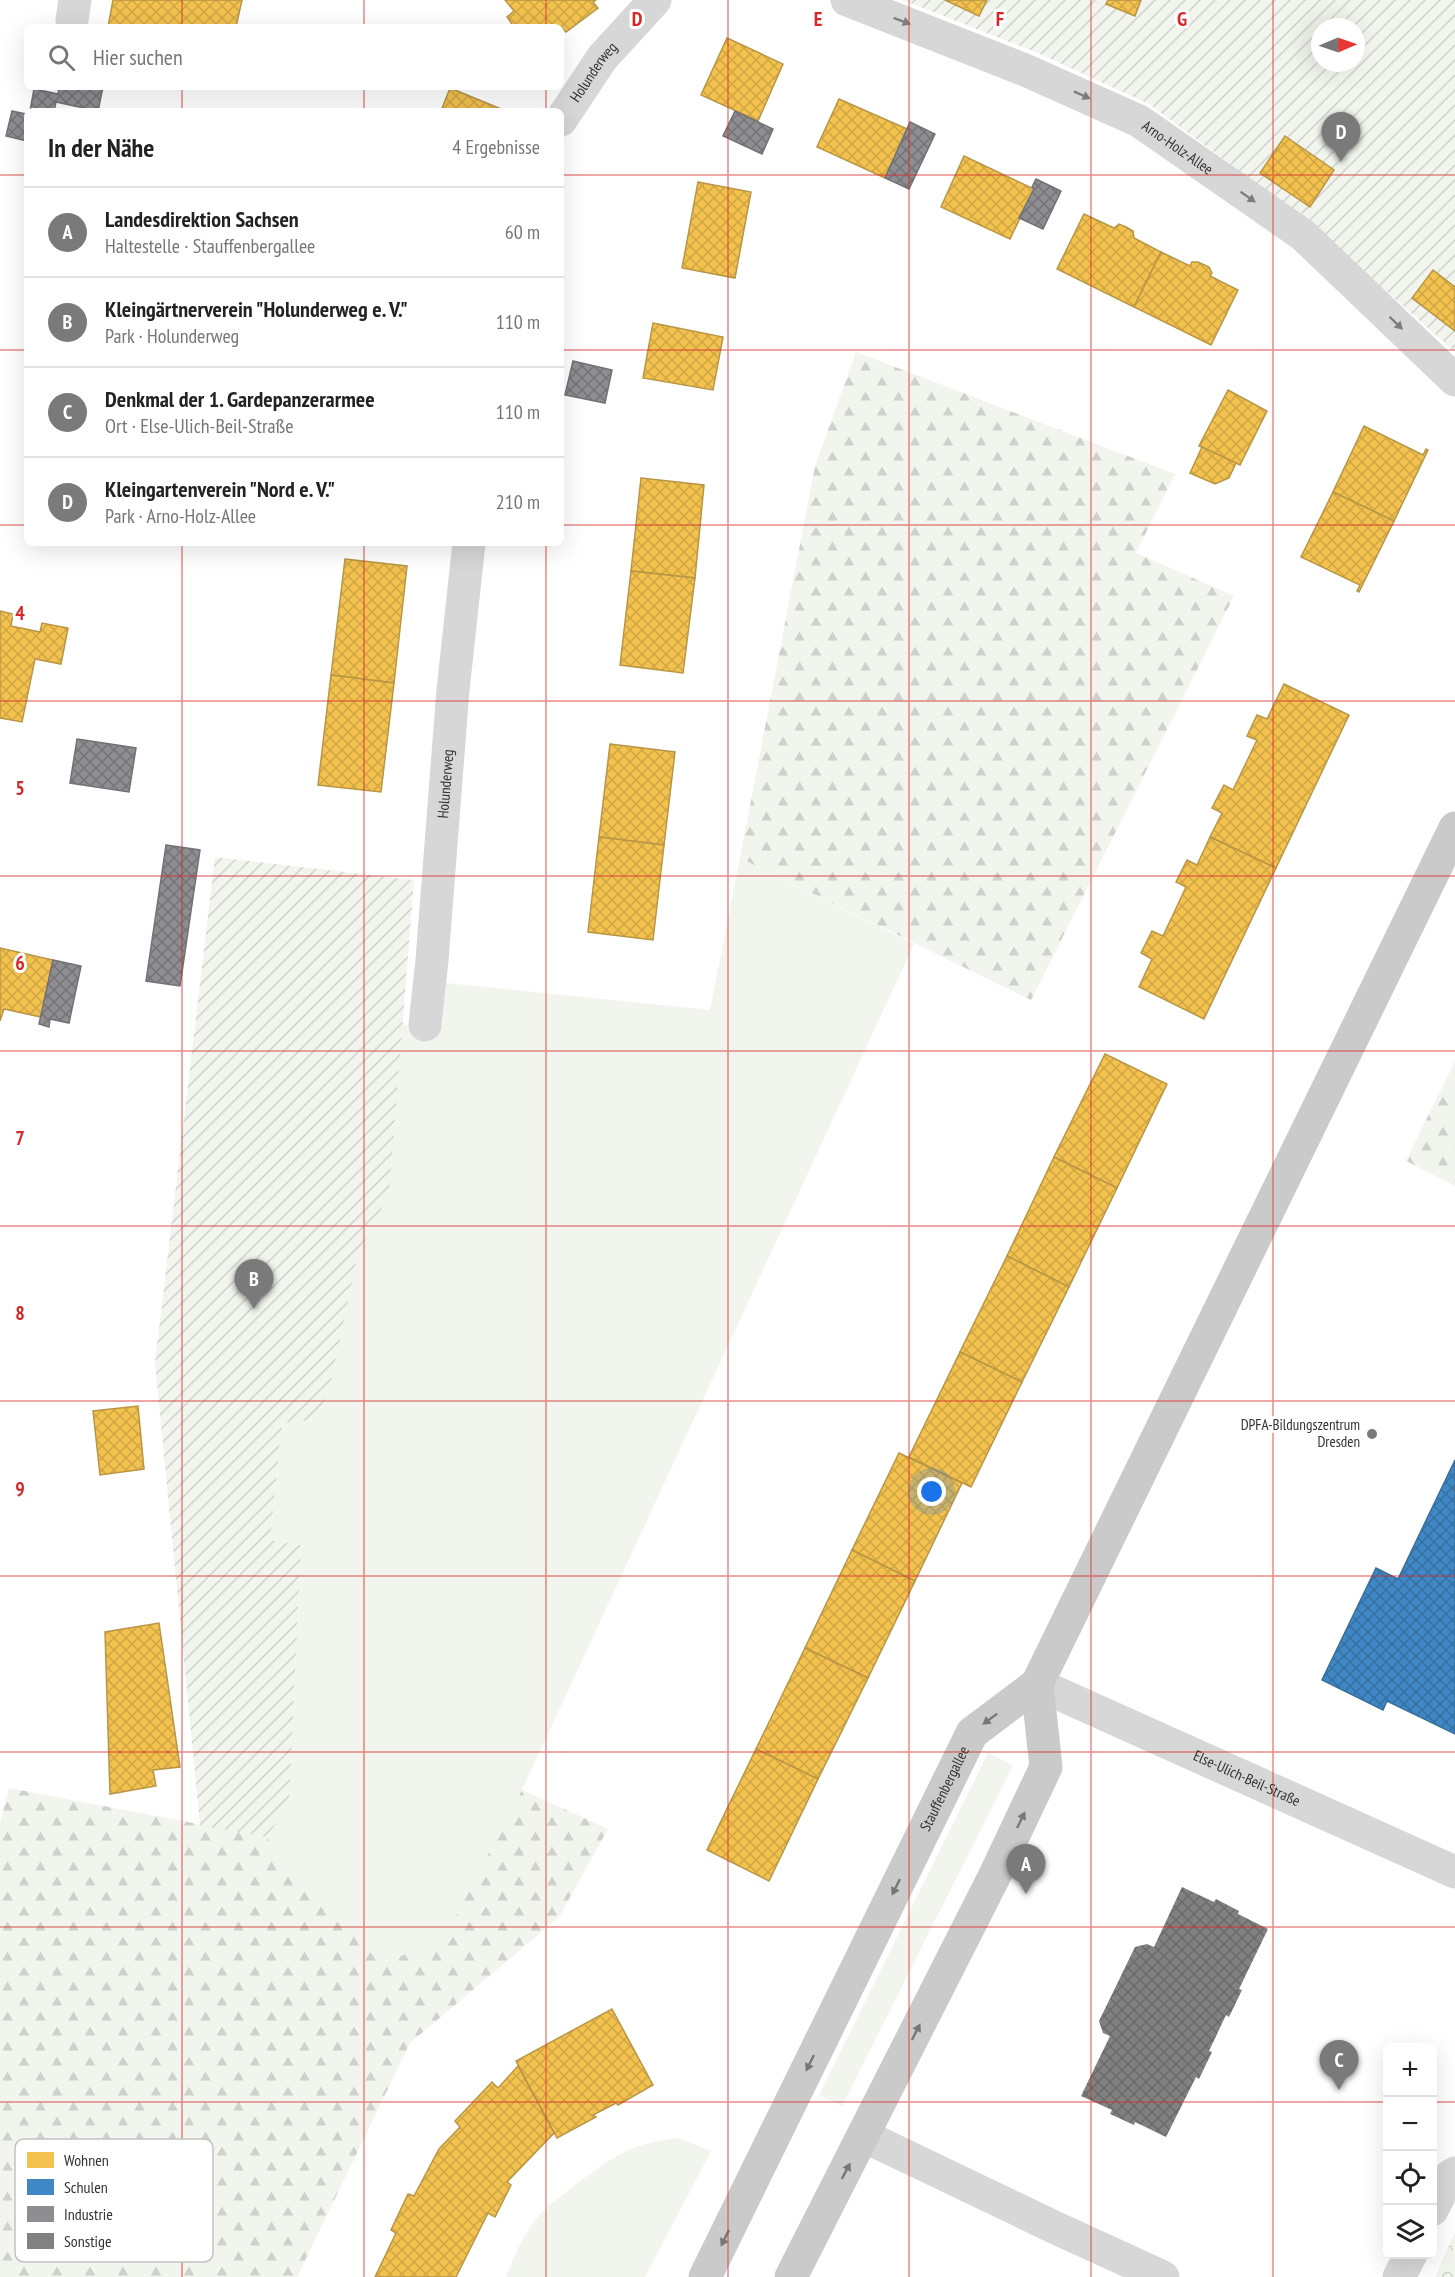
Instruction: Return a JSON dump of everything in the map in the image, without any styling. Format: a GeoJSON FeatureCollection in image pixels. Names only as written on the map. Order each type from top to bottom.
{"type":"FeatureCollection","features":[{"type":"Feature","properties":{"kind":"main road"},"geometry":{"type":"LineString","coordinates":[[791,2277],[864,2136],[1047,1767],[1037,1684],[1455,828]]}},
{"type":"Feature","properties":{"kind":"main road","name":"Stauffenbergallee"},"geometry":{"type":"LineString","coordinates":[[705,2277],[972,1733],[1037,1684]]}},
{"type":"Feature","properties":{"kind":"street","name":"Holunderweg"},"geometry":{"type":"LineString","coordinates":[[564,115],[602,58],[655,0]]}},
{"type":"Feature","properties":{"kind":"street","name":"Arno-Holz-Allee"},"geometry":{"type":"LineString","coordinates":[[847,0],[1025,70],[1139,121],[1303,235],[1455,380]]}},
{"type":"Feature","properties":{"kind":"street","name":"Holunderweg"},"geometry":{"type":"LineString","coordinates":[[425,1025],[453,690],[469,546]]}},
{"type":"Feature","properties":{"kind":"street","name":"Else-Ulich-Beil-Straße"},"geometry":{"type":"LineString","coordinates":[[1037,1684],[1455,1872]]}},
{"type":"Feature","properties":{"kind":"street"},"geometry":{"type":"LineString","coordinates":[[864,2136],[1056,2229],[1163,2277]]}},
{"type":"Feature","properties":{"kind":"street"},"geometry":{"type":"LineString","coordinates":[[1435,2205],[1449,2177],[1455,2173]]}},
{"type":"Feature","properties":{"kind":"street"},"geometry":{"type":"LineString","coordinates":[[1399,2277],[1408,2259]]}},
{"type":"Feature","properties":{"kind":"green space"},"geometry":{"type":"Polygon","coordinates":[[[903,0],[1455,0],[1455,352],[1306,220],[1149,104],[1038,53],[903,0]]]}},
{"type":"Feature","properties":{"kind":"green space"},"geometry":{"type":"Polygon","coordinates":[[[856,352],[1175,474],[1136,553],[1234,596],[1031,1000],[740,858],[815,466],[856,352]]]}},
{"type":"Feature","properties":{"kind":"green space"},"geometry":{"type":"Polygon","coordinates":[[[215,857],[414,880],[389,1194],[358,1254],[329,1391],[316,1420],[282,1423],[270,1540],[301,1545],[289,1805],[266,1837],[200,1825],[155,1363],[215,857]]]}},
{"type":"Feature","properties":{"kind":"green space"},"geometry":{"type":"Polygon","coordinates":[[[740,858],[914,944],[522,1790],[442,1942],[380,1963],[266,1837],[289,1805],[301,1545],[270,1540],[282,1423],[316,1420],[329,1391],[358,1254],[389,1194],[401,1025],[442,1026],[446,983],[710,1010],[740,858]]]}},
{"type":"Feature","properties":{"kind":"green space"},"geometry":{"type":"Polygon","coordinates":[[[1455,1061],[1455,1186],[1406,1161],[1455,1061]]]}},
{"type":"Feature","properties":{"kind":"green space"},"geometry":{"type":"Polygon","coordinates":[[[988,1753],[1013,1765],[842,2106],[819,2095],[988,1753]]]}},
{"type":"Feature","properties":{"kind":"green space"},"geometry":{"type":"Polygon","coordinates":[[[9,1788],[266,1837],[380,1963],[442,1942],[522,1790],[608,1829],[559,1917],[410,2043],[297,2277],[0,2277],[0,1823],[9,1788]]]}},
{"type":"Feature","properties":{"kind":"green space"},"geometry":{"type":"Polygon","coordinates":[[[678,2138],[711,2151],[645,2277],[506,2277],[531,2226],[565,2193],[624,2152],[644,2144],[678,2138]]]}},
{"type":"Feature","properties":{"kind":"green space"},"geometry":{"type":"Polygon","coordinates":[[[1455,2232],[1455,2277],[1435,2277],[1455,2232]]]}},
{"type":"Feature","properties":{"kind":"building: Wohnen"},"geometry":{"type":"Polygon","coordinates":[[[113,0],[242,0],[237,24],[109,24],[113,0]]]}},
{"type":"Feature","properties":{"kind":"building: Wohnen"},"geometry":{"type":"Polygon","coordinates":[[[505,0],[596,0],[593,2],[598,8],[566,32],[564,24],[512,24],[507,17],[514,11],[505,0]]]}},
{"type":"Feature","properties":{"kind":"building: Wohnen"},"geometry":{"type":"Polygon","coordinates":[[[945,0],[987,0],[979,16],[945,0]]]}},
{"type":"Feature","properties":{"kind":"building: Wohnen"},"geometry":{"type":"Polygon","coordinates":[[[1108,0],[1141,0],[1135,16],[1106,4],[1108,0]]]}},
{"type":"Feature","properties":{"kind":"building: Wohnen"},"geometry":{"type":"Polygon","coordinates":[[[727,38],[783,64],[758,121],[701,95],[727,38]]]}},
{"type":"Feature","properties":{"kind":"building: Wohnen"},"geometry":{"type":"Polygon","coordinates":[[[449,90],[455,90],[499,108],[442,108],[449,90]]]}},
{"type":"Feature","properties":{"kind":"building: Wohnen"},"geometry":{"type":"Polygon","coordinates":[[[839,99],[907,129],[885,178],[817,147],[839,99]]]}},
{"type":"Feature","properties":{"kind":"building: Wohnen"},"geometry":{"type":"Polygon","coordinates":[[[1285,136],[1334,170],[1310,207],[1260,173],[1285,136]]]}},
{"type":"Feature","properties":{"kind":"building: Wohnen"},"geometry":{"type":"Polygon","coordinates":[[[964,156],[1034,189],[1010,239],[941,207],[964,156]]]}},
{"type":"Feature","properties":{"kind":"building: Wohnen"},"geometry":{"type":"Polygon","coordinates":[[[698,182],[751,192],[735,278],[682,268],[698,182]]]}},
{"type":"Feature","properties":{"kind":"building: Wohnen"},"geometry":{"type":"Polygon","coordinates":[[[1084,214],[1114,228],[1119,224],[1126,227],[1133,231],[1134,238],[1161,252],[1134,307],[1057,269],[1084,214]]]}},
{"type":"Feature","properties":{"kind":"building: Wohnen"},"geometry":{"type":"Polygon","coordinates":[[[1161,252],[1190,266],[1192,262],[1198,262],[1209,267],[1212,273],[1210,276],[1238,290],[1211,345],[1134,307],[1161,252]]]}},
{"type":"Feature","properties":{"kind":"building: Wohnen"},"geometry":{"type":"Polygon","coordinates":[[[1433,270],[1455,287],[1455,331],[1412,298],[1433,270]]]}},
{"type":"Feature","properties":{"kind":"building: Wohnen"},"geometry":{"type":"Polygon","coordinates":[[[653,323],[723,337],[713,390],[643,378],[653,323]]]}},
{"type":"Feature","properties":{"kind":"building: Wohnen"},"geometry":{"type":"Polygon","coordinates":[[[1228,390],[1267,411],[1240,465],[1199,446],[1228,390]]]}},
{"type":"Feature","properties":{"kind":"building: Wohnen"},"geometry":{"type":"Polygon","coordinates":[[[1364,426],[1423,455],[1426,449],[1428,450],[1394,521],[1333,492],[1364,426]]]}},
{"type":"Feature","properties":{"kind":"building: Wohnen"},"geometry":{"type":"Polygon","coordinates":[[[1202,447],[1236,463],[1229,478],[1215,484],[1190,473],[1202,447]]]}},
{"type":"Feature","properties":{"kind":"building: Wohnen"},"geometry":{"type":"Polygon","coordinates":[[[641,478],[704,485],[695,578],[631,571],[641,478]]]}},
{"type":"Feature","properties":{"kind":"building: Wohnen"},"geometry":{"type":"Polygon","coordinates":[[[1333,492],[1394,521],[1359,592],[1357,591],[1360,585],[1301,557],[1333,492]]]}},
{"type":"Feature","properties":{"kind":"building: Wohnen"},"geometry":{"type":"Polygon","coordinates":[[[345,559],[407,566],[394,683],[331,675],[345,559]]]}},
{"type":"Feature","properties":{"kind":"building: Wohnen"},"geometry":{"type":"Polygon","coordinates":[[[631,571],[695,578],[683,673],[620,665],[631,571]]]}},
{"type":"Feature","properties":{"kind":"building: Wohnen"},"geometry":{"type":"Polygon","coordinates":[[[0,611],[13,614],[11,626],[40,632],[42,623],[68,628],[61,664],[35,659],[22,722],[0,718],[0,611]]]}},
{"type":"Feature","properties":{"kind":"building: Wohnen"},"geometry":{"type":"Polygon","coordinates":[[[331,675],[394,683],[381,792],[318,785],[331,675]]]}},
{"type":"Feature","properties":{"kind":"building: Wohnen"},"geometry":{"type":"Polygon","coordinates":[[[1284,684],[1349,715],[1276,868],[1210,837],[1222,813],[1212,808],[1224,785],[1233,790],[1257,740],[1247,736],[1257,715],[1267,719],[1284,684]]]}},
{"type":"Feature","properties":{"kind":"building: Wohnen"},"geometry":{"type":"Polygon","coordinates":[[[610,744],[675,752],[664,845],[599,837],[610,744]]]}},
{"type":"Feature","properties":{"kind":"building: Wohnen"},"geometry":{"type":"Polygon","coordinates":[[[599,837],[664,845],[653,940],[588,932],[599,837]]]}},
{"type":"Feature","properties":{"kind":"building: Wohnen"},"geometry":{"type":"Polygon","coordinates":[[[1210,837],[1276,868],[1204,1019],[1139,987],[1152,959],[1141,953],[1152,931],[1163,936],[1186,887],[1176,882],[1187,860],[1197,865],[1210,837]]]}},
{"type":"Feature","properties":{"kind":"building: Wohnen"},"geometry":{"type":"Polygon","coordinates":[[[0,948],[53,960],[41,1017],[4,1009],[0,1021],[0,948]]]}},
{"type":"Feature","properties":{"kind":"building: Wohnen"},"geometry":{"type":"Polygon","coordinates":[[[1105,1054],[1167,1084],[1117,1188],[1054,1157],[1105,1054]]]}},
{"type":"Feature","properties":{"kind":"building: Wohnen"},"geometry":{"type":"Polygon","coordinates":[[[1054,1157],[1117,1188],[1069,1287],[1007,1256],[1054,1157]]]}},
{"type":"Feature","properties":{"kind":"building: Wohnen"},"geometry":{"type":"Polygon","coordinates":[[[1007,1256],[1069,1287],[1022,1382],[960,1352],[1007,1256]]]}},
{"type":"Feature","properties":{"kind":"building: Wohnen"},"geometry":{"type":"Polygon","coordinates":[[[960,1352],[1022,1382],[971,1487],[909,1457],[960,1352]]]}},
{"type":"Feature","properties":{"kind":"building: Wohnen"},"geometry":{"type":"Polygon","coordinates":[[[138,1406],[144,1469],[100,1475],[93,1411],[138,1406]]]}},
{"type":"Feature","properties":{"kind":"building: Wohnen"},"geometry":{"type":"Polygon","coordinates":[[[899,1453],[962,1483],[915,1581],[852,1550],[899,1453]]]}},
{"type":"Feature","properties":{"kind":"building: Wohnen"},"geometry":{"type":"Polygon","coordinates":[[[852,1550],[915,1581],[868,1678],[805,1648],[852,1550]]]}},
{"type":"Feature","properties":{"kind":"building: Wohnen"},"geometry":{"type":"Polygon","coordinates":[[[159,1623],[180,1767],[153,1770],[156,1786],[110,1794],[105,1632],[159,1623]]]}},
{"type":"Feature","properties":{"kind":"building: Wohnen"},"geometry":{"type":"Polygon","coordinates":[[[805,1648],[868,1678],[818,1779],[756,1749],[805,1648]]]}},
{"type":"Feature","properties":{"kind":"building: Wohnen"},"geometry":{"type":"Polygon","coordinates":[[[756,1749],[818,1779],[769,1881],[707,1850],[756,1749]]]}},
{"type":"Feature","properties":{"kind":"building: Wohnen"},"geometry":{"type":"Polygon","coordinates":[[[612,2009],[653,2085],[618,2105],[616,2103],[593,2115],[596,2117],[557,2138],[516,2061],[612,2009]]]}},
{"type":"Feature","properties":{"kind":"building: Wohnen"},"geometry":{"type":"Polygon","coordinates":[[[518,2066],[554,2133],[507,2182],[511,2185],[495,2217],[488,2213],[456,2277],[375,2277],[396,2233],[391,2230],[408,2194],[414,2196],[439,2149],[460,2127],[455,2121],[492,2082],[498,2088],[518,2066]]]}},
{"type":"Feature","properties":{"kind":"building: Schulen"},"geometry":{"type":"Polygon","coordinates":[[[1455,1460],[1455,1734],[1387,1701],[1383,1710],[1322,1680],[1376,1568],[1398,1579],[1455,1460]]]}},
{"type":"Feature","properties":{"kind":"building: Industrie"},"geometry":{"type":"Polygon","coordinates":[[[34,90],[58,94],[59,90],[102,90],[99,108],[84,108],[56,102],[55,108],[31,108],[34,90]]]}},
{"type":"Feature","properties":{"kind":"building: Industrie"},"geometry":{"type":"Polygon","coordinates":[[[12,111],[24,113],[24,140],[6,136],[12,111]]]}},
{"type":"Feature","properties":{"kind":"building: Industrie"},"geometry":{"type":"Polygon","coordinates":[[[735,111],[773,129],[762,154],[723,136],[735,111]]]}},
{"type":"Feature","properties":{"kind":"building: Industrie"},"geometry":{"type":"Polygon","coordinates":[[[910,122],[935,134],[909,189],[885,178],[910,122]]]}},
{"type":"Feature","properties":{"kind":"building: Industrie"},"geometry":{"type":"Polygon","coordinates":[[[1036,179],[1061,191],[1043,229],[1019,218],[1034,189],[1032,187],[1036,179]]]}},
{"type":"Feature","properties":{"kind":"building: Industrie"},"geometry":{"type":"Polygon","coordinates":[[[573,361],[612,370],[605,403],[565,395],[573,361]]]}},
{"type":"Feature","properties":{"kind":"building: Industrie"},"geometry":{"type":"Polygon","coordinates":[[[77,739],[136,748],[129,792],[70,783],[77,739]]]}},
{"type":"Feature","properties":{"kind":"building: Industrie"},"geometry":{"type":"Polygon","coordinates":[[[166,845],[200,850],[180,986],[146,981],[166,845]]]}},
{"type":"Feature","properties":{"kind":"building: Industrie"},"geometry":{"type":"Polygon","coordinates":[[[53,960],[81,966],[69,1023],[50,1019],[49,1027],[39,1024],[53,960]]]}},
{"type":"Feature","properties":{"kind":"building: Sonstige"},"geometry":{"type":"Polygon","coordinates":[[[1182,1887],[1214,1902],[1216,1899],[1239,1911],[1238,1914],[1268,1929],[1239,1989],[1242,1990],[1229,2017],[1226,2015],[1209,2051],[1212,2052],[1199,2079],[1196,2077],[1166,2137],[1135,2122],[1134,2125],[1110,2114],[1112,2110],[1081,2096],[1110,2036],[1103,2033],[1099,2021],[1135,1947],[1147,1944],[1154,1947],[1182,1887]]]}},
{"type":"Feature","properties":{"kind":"place","name":"Kleingartenverein \"Nord e. V.\""},"geometry":{"type":"Point","coordinates":[1341,162]}},
{"type":"Feature","properties":{"kind":"place","name":"Kleingärtnerverein \"Holunderweg e. V.\""},"geometry":{"type":"Point","coordinates":[254,1309]}},
{"type":"Feature","properties":{"kind":"place","name":"DPFA-Bildungszentrum Dresden"},"geometry":{"type":"Point","coordinates":[1372,1434]}},
{"type":"Feature","properties":{"kind":"place","name":"Landesdirektion Sachsen"},"geometry":{"type":"Point","coordinates":[1026,1894]}},
{"type":"Feature","properties":{"kind":"place","name":"Denkmal der 1. Gardepanzerarmee"},"geometry":{"type":"Point","coordinates":[1339,2090]}}]}
